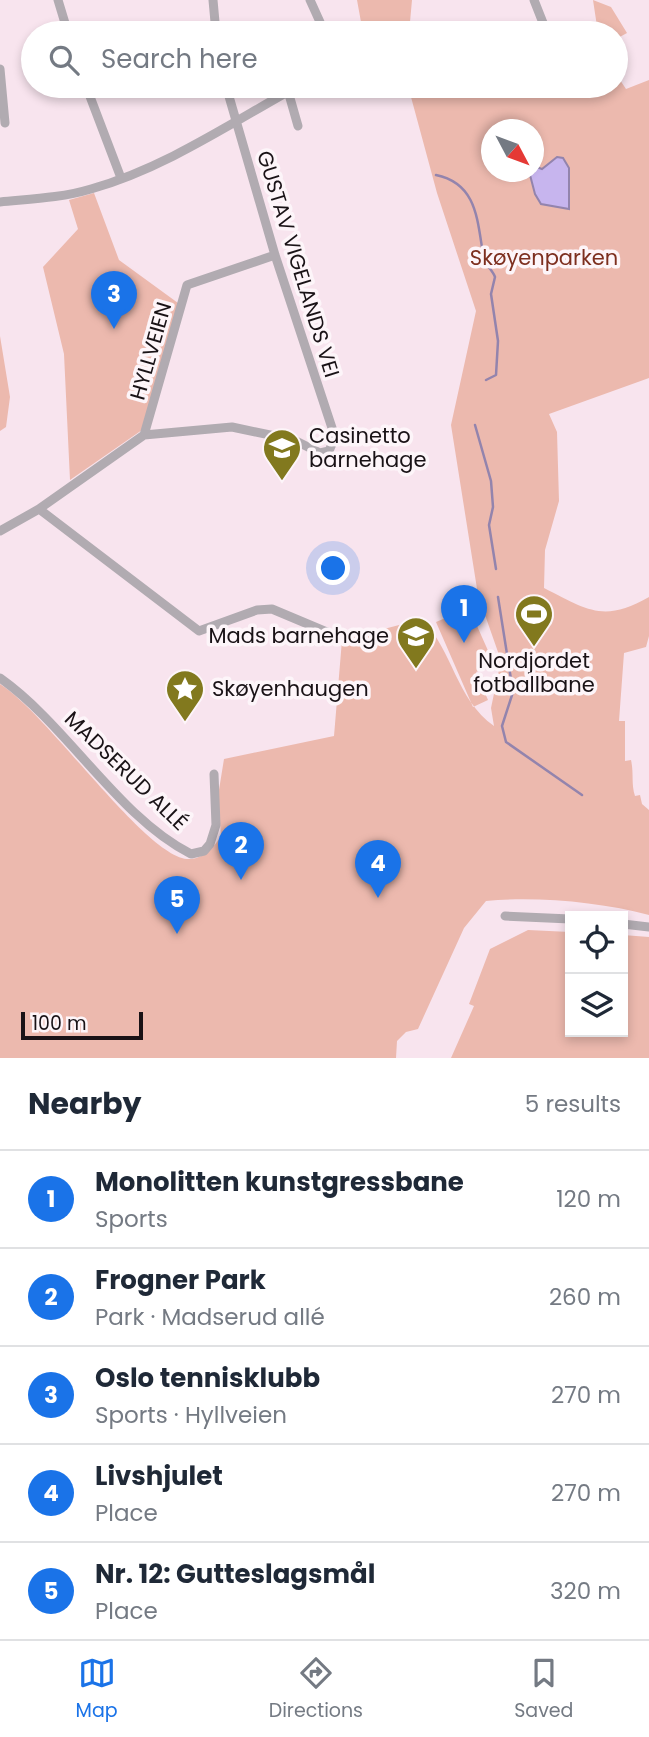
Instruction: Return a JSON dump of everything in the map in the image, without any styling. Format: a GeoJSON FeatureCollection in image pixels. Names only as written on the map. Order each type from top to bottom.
{"type":"FeatureCollection","features":[{"type":"Feature","properties":{"kind":"street"},"geometry":{"type":"LineString","coordinates":[[58,0],[64,21]]}},
{"type":"Feature","properties":{"kind":"street"},"geometry":{"type":"LineString","coordinates":[[213,0],[215,21]]}},
{"type":"Feature","properties":{"kind":"street"},"geometry":{"type":"LineString","coordinates":[[310,0],[320,21]]}},
{"type":"Feature","properties":{"kind":"street"},"geometry":{"type":"LineString","coordinates":[[534,0],[542,21]]}},
{"type":"Feature","properties":{"kind":"street"},"geometry":{"type":"LineString","coordinates":[[0,68],[5,123]]}},
{"type":"Feature","properties":{"kind":"street"},"geometry":{"type":"LineString","coordinates":[[91,98],[121,178]]}},
{"type":"Feature","properties":{"kind":"street","name":"GUSTAV VIGELANDS VEI"},"geometry":{"type":"LineString","coordinates":[[144,435],[232,427],[294,440],[320,453],[329,451],[335,437],[275,255],[229,98]]}},
{"type":"Feature","properties":{"kind":"street"},"geometry":{"type":"LineString","coordinates":[[0,202],[74,194],[121,178],[211,138],[278,98]]}},
{"type":"Feature","properties":{"kind":"street"},"geometry":{"type":"LineString","coordinates":[[290,98],[298,125]]}},
{"type":"Feature","properties":{"kind":"street","name":"HYLLVEIEN"},"geometry":{"type":"LineString","coordinates":[[144,435],[187,285],[275,255]]}},
{"type":"Feature","properties":{"kind":"street"},"geometry":{"type":"LineString","coordinates":[[0,531],[39,509],[144,435]]}},
{"type":"Feature","properties":{"kind":"street"},"geometry":{"type":"LineString","coordinates":[[39,509],[199,631],[257,610],[272,609],[341,638]]}},
{"type":"Feature","properties":{"kind":"street","name":"MADSERUD ALLÉ"},"geometry":{"type":"LineString","coordinates":[[0,678],[36,706],[140,815],[191,854],[204,851],[214,834],[215,774]]}},
{"type":"Feature","properties":{"kind":"street"},"geometry":{"type":"LineString","coordinates":[[505,916],[565,919]]}},
{"type":"Feature","properties":{"kind":"street"},"geometry":{"type":"LineString","coordinates":[[628,925],[649,927]]}},
{"type":"Feature","properties":{"kind":"green space"},"geometry":{"type":"Polygon","coordinates":[[[357,0],[412,0],[410,21],[361,21],[357,0]]]}},
{"type":"Feature","properties":{"kind":"green space"},"geometry":{"type":"Polygon","coordinates":[[[593,0],[611,7],[620,21],[596,21],[593,0]]]}},
{"type":"Feature","properties":{"kind":"green space","name":"Skøyenparken"},"geometry":{"type":"Polygon","coordinates":[[[649,80],[649,378],[549,414],[557,432],[559,501],[545,550],[544,588],[584,607],[607,611],[620,610],[649,597],[649,636],[646,647],[624,653],[619,721],[625,721],[625,761],[631,760],[635,796],[640,795],[642,804],[649,810],[649,915],[568,901],[486,901],[464,928],[418,1029],[406,1032],[397,1041],[396,1058],[0,1058],[0,684],[43,723],[146,834],[169,852],[187,859],[202,855],[221,837],[218,796],[224,759],[334,736],[342,640],[422,619],[441,645],[471,702],[494,726],[491,708],[500,665],[478,595],[451,425],[476,311],[437,193],[411,98],[628,98],[628,88],[649,80]]]}},
{"type":"Feature","properties":{"kind":"green space"},"geometry":{"type":"Polygon","coordinates":[[[94,193],[119,260],[178,303],[142,430],[70,480],[64,354],[43,267],[78,229],[69,200],[94,193]]]}},
{"type":"Feature","properties":{"kind":"green space"},"geometry":{"type":"Polygon","coordinates":[[[0,336],[10,397],[6,427],[0,431],[0,336]]]}},
{"type":"Feature","properties":{"kind":"green space"},"geometry":{"type":"Polygon","coordinates":[[[469,608],[494,664],[476,672],[488,700],[473,707],[436,622],[469,608]]]}},
{"type":"Feature","properties":{"kind":"green space"},"geometry":{"type":"Polygon","coordinates":[[[528,930],[565,932],[565,1037],[628,1037],[628,935],[649,937],[649,1058],[451,1058],[474,1006],[469,1004],[490,949],[528,930]]]}},
{"type":"Feature","properties":{"kind":"shaded area"},"geometry":{"type":"Polygon","coordinates":[[[557,157],[563,158],[569,168],[569,209],[541,204],[532,182],[544,182],[544,167],[557,157]]]}},
{"type":"Feature","properties":{"kind":"waterway"},"geometry":{"type":"LineString","coordinates":[[436,175],[461,187],[468,196],[474,207],[484,259],[495,277],[491,294],[498,341],[496,375],[486,380]]}},
{"type":"Feature","properties":{"kind":"waterway"},"geometry":{"type":"LineString","coordinates":[[475,425],[491,481],[493,507],[489,525],[496,569]]}},
{"type":"Feature","properties":{"kind":"waterway"},"geometry":{"type":"LineString","coordinates":[[498,597],[513,692],[502,726],[506,742],[582,795]]}},
{"type":"Feature","properties":{"kind":"place","name":"Oslo tennisklubb"},"geometry":{"type":"Point","coordinates":[114,329]}},
{"type":"Feature","properties":{"kind":"place","name":"Casinetto barnehage"},"geometry":{"type":"Point","coordinates":[282,482]}},
{"type":"Feature","properties":{"kind":"place","name":"Monolitten kunstgressbane"},"geometry":{"type":"Point","coordinates":[464,643]}},
{"type":"Feature","properties":{"kind":"place","name":"Nordjordet fotballbane"},"geometry":{"type":"Point","coordinates":[534,648]}},
{"type":"Feature","properties":{"kind":"place","name":"Mads barnehage"},"geometry":{"type":"Point","coordinates":[416,670]}},
{"type":"Feature","properties":{"kind":"place","name":"Skøyenhaugen"},"geometry":{"type":"Point","coordinates":[185,723]}},
{"type":"Feature","properties":{"kind":"place","name":"Frogner Park"},"geometry":{"type":"Point","coordinates":[241,880]}},
{"type":"Feature","properties":{"kind":"place","name":"Livshjulet"},"geometry":{"type":"Point","coordinates":[378,898]}},
{"type":"Feature","properties":{"kind":"place","name":"Nr. 12: Gutteslagsmål"},"geometry":{"type":"Point","coordinates":[177,934]}}]}
